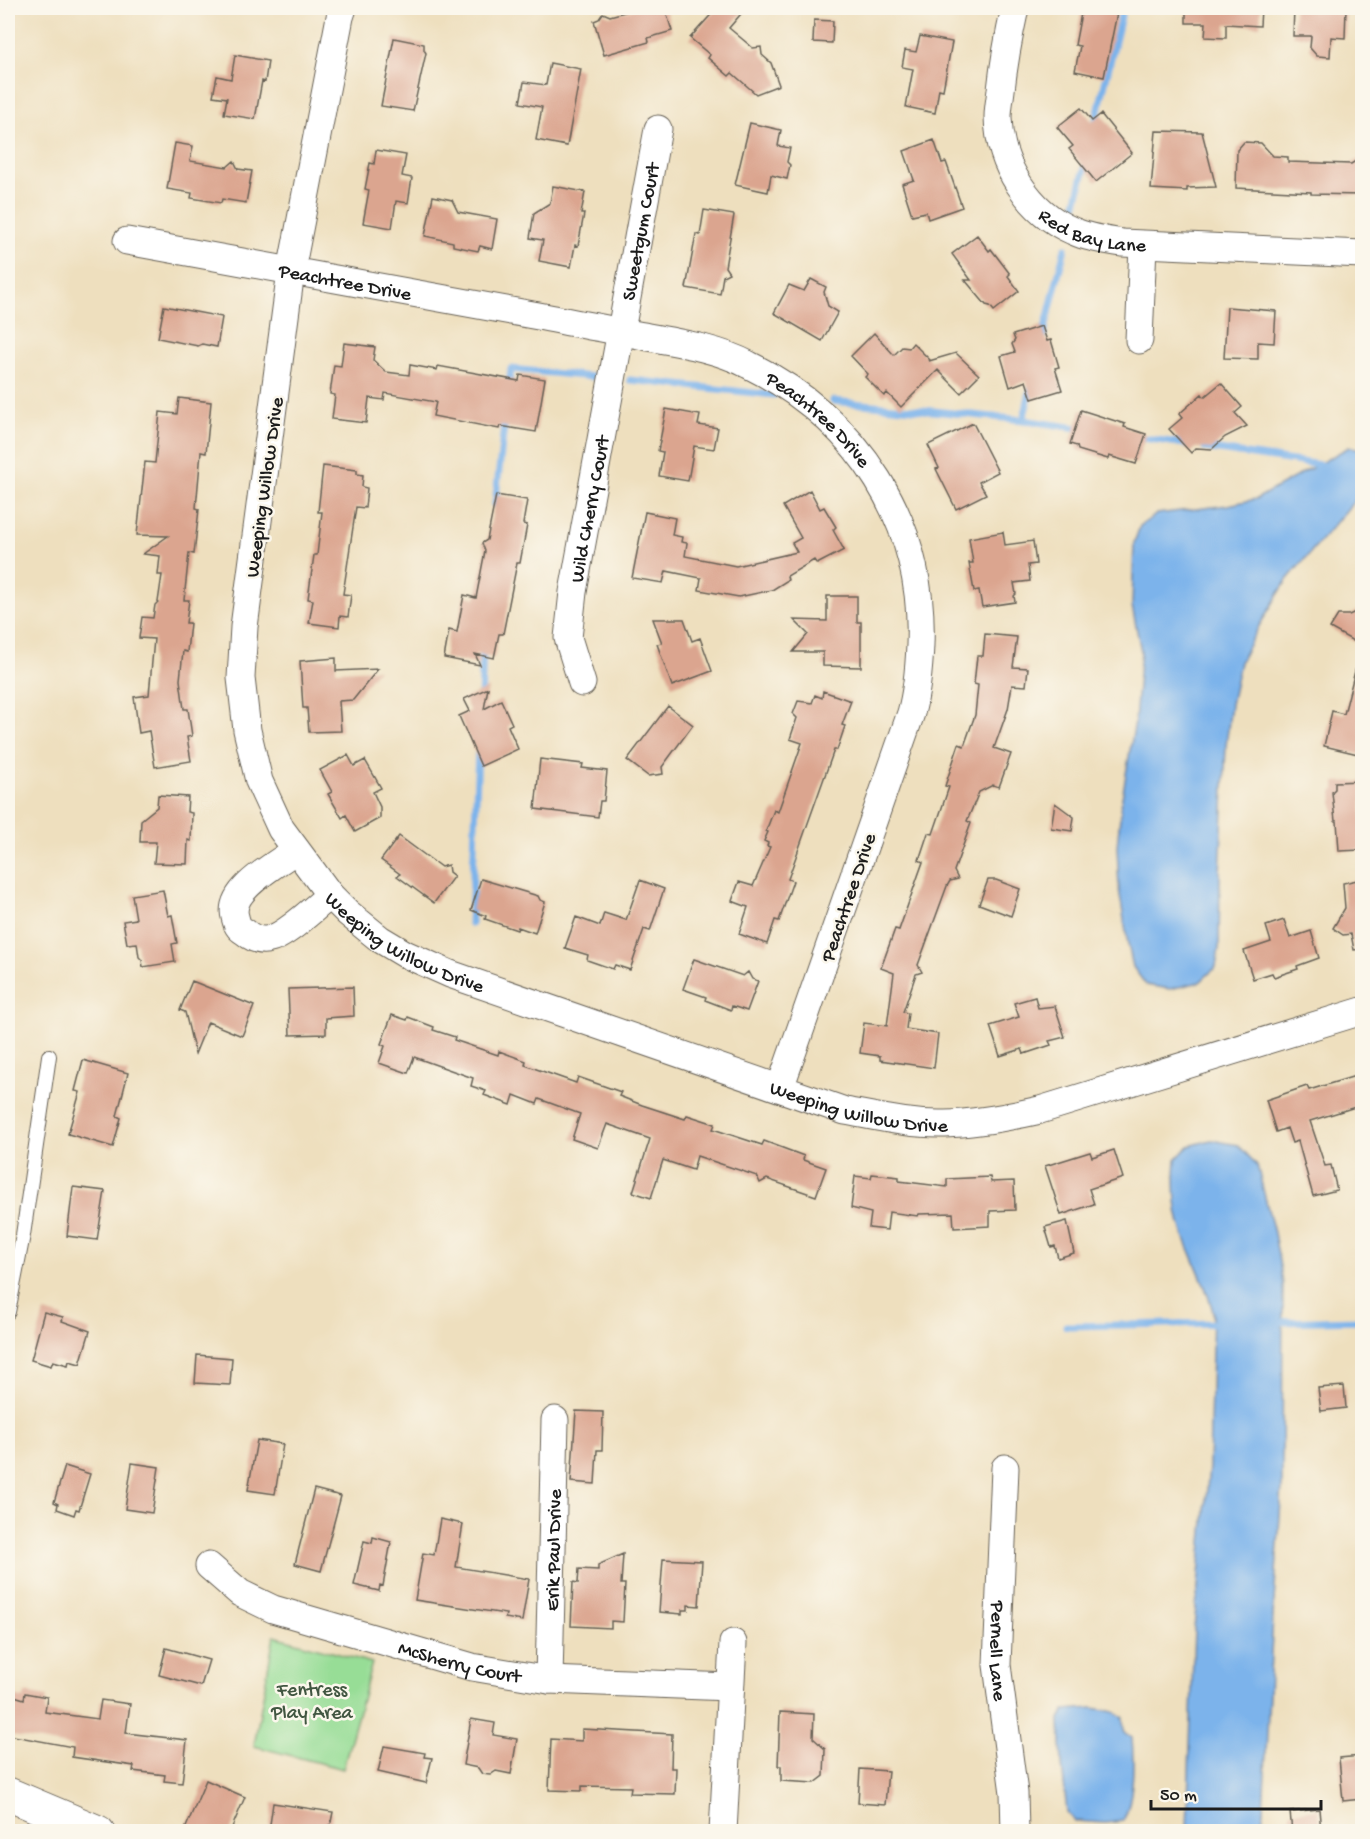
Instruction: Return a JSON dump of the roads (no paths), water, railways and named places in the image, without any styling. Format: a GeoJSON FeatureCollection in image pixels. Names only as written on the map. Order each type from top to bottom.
{"type":"FeatureCollection","features":[{"type":"Feature","properties":{"kind":"street","name":"Weeping Willow Drive"},"geometry":{"type":"LineString","coordinates":[[343,8],[291,271],[244,627],[241,678],[247,730],[259,781],[281,829],[330,895],[348,913],[380,939],[405,954],[450,974],[845,1111],[901,1121],[943,1124],[990,1121],[1040,1110],[1362,1011]]}},
{"type":"Feature","properties":{"kind":"street","name":"Red Bay Lane"},"geometry":{"type":"LineString","coordinates":[[1015,8],[1004,62],[998,117],[1002,150],[1015,180],[1037,207],[1049,217],[1072,231],[1113,242],[1362,254]]}},
{"type":"Feature","properties":{"kind":"street","name":"Sweetgum Court"},"geometry":{"type":"LineString","coordinates":[[620,332],[658,129]]}},
{"type":"Feature","properties":{"kind":"street","name":"Peachtree Drive"},"geometry":{"type":"LineString","coordinates":[[127,242],[677,342],[746,363],[786,384],[817,408],[844,434],[873,472],[895,508],[915,570],[921,612],[919,674],[915,700],[780,1088]]}},
{"type":"Feature","properties":{"kind":"street"},"geometry":{"type":"LineString","coordinates":[[1139,340],[1143,244]]}},
{"type":"Feature","properties":{"kind":"street","name":"Wild Cherry Court"},"geometry":{"type":"LineString","coordinates":[[582,683],[568,638],[570,615],[620,332]]}},
{"type":"Feature","properties":{"kind":"street"},"geometry":{"type":"LineString","coordinates":[[296,850],[255,879],[239,894],[233,909],[238,928],[254,939],[270,939],[294,925],[330,895]]}},
{"type":"Feature","properties":{"kind":"street","name":"Erik Paul Drive"},"geometry":{"type":"LineString","coordinates":[[549,1680],[555,1420]]}},
{"type":"Feature","properties":{"kind":"street","name":"Pernell Lane"},"geometry":{"type":"LineString","coordinates":[[1005,1468],[997,1665],[1014,1793],[1015,1832]]}},
{"type":"Feature","properties":{"kind":"street","name":"McSherry Court"},"geometry":{"type":"LineString","coordinates":[[208,1566],[240,1593],[273,1609],[435,1658],[549,1680],[730,1687]]}},
{"type":"Feature","properties":{"kind":"street"},"geometry":{"type":"LineString","coordinates":[[723,1832],[733,1643]]}},
{"type":"Feature","properties":{"kind":"street"},"geometry":{"type":"LineString","coordinates":[[8,1794],[98,1832]]}},
{"type":"Feature","properties":{"kind":"lane"},"geometry":{"type":"LineString","coordinates":[[8,1312],[23,1235],[49,1056]]}},
{"type":"Feature","properties":{"kind":"water"},"geometry":{"type":"Polygon","coordinates":[[[1349,447],[1362,451],[1362,492],[1287,580],[1240,662],[1231,704],[1226,746],[1219,948],[1216,967],[1200,982],[1170,989],[1146,985],[1133,967],[1128,944],[1119,889],[1117,846],[1122,798],[1135,721],[1141,651],[1132,606],[1134,543],[1140,526],[1157,514],[1256,499],[1349,447]]]}},
{"type":"Feature","properties":{"kind":"water"},"geometry":{"type":"Polygon","coordinates":[[[1211,1140],[1238,1145],[1257,1165],[1274,1233],[1283,1283],[1282,1487],[1262,1831],[1187,1831],[1194,1629],[1209,1467],[1213,1312],[1180,1224],[1176,1206],[1175,1178],[1176,1159],[1189,1146],[1211,1140]]]}},
{"type":"Feature","properties":{"kind":"water"},"geometry":{"type":"Polygon","coordinates":[[[1093,1708],[1114,1712],[1123,1718],[1124,1732],[1132,1738],[1131,1792],[1123,1821],[1105,1823],[1074,1821],[1067,1813],[1060,1720],[1065,1710],[1093,1708]]]}},
{"type":"Feature","properties":{"kind":"waterway"},"geometry":{"type":"LineString","coordinates":[[1095,125],[1123,8]]}},
{"type":"Feature","properties":{"kind":"waterway"},"geometry":{"type":"LineString","coordinates":[[1074,211],[1087,159]]}},
{"type":"Feature","properties":{"kind":"waterway"},"geometry":{"type":"LineString","coordinates":[[1042,341],[1065,248]]}},
{"type":"Feature","properties":{"kind":"waterway"},"geometry":{"type":"LineString","coordinates":[[509,386],[511,369],[593,377]]}},
{"type":"Feature","properties":{"kind":"waterway"},"geometry":{"type":"LineString","coordinates":[[630,380],[774,395]]}},
{"type":"Feature","properties":{"kind":"waterway"},"geometry":{"type":"LineString","coordinates":[[1023,420],[1032,384]]}},
{"type":"Feature","properties":{"kind":"waterway"},"geometry":{"type":"LineString","coordinates":[[833,401],[1023,420],[1084,429]]}},
{"type":"Feature","properties":{"kind":"waterway"},"geometry":{"type":"LineString","coordinates":[[495,505],[505,418]]}},
{"type":"Feature","properties":{"kind":"waterway"},"geometry":{"type":"LineString","coordinates":[[1137,437],[1191,445]]}},
{"type":"Feature","properties":{"kind":"waterway"},"geometry":{"type":"LineString","coordinates":[[1205,448],[1327,466]]}},
{"type":"Feature","properties":{"kind":"waterway"},"geometry":{"type":"LineString","coordinates":[[481,699],[483,648]]}},
{"type":"Feature","properties":{"kind":"waterway"},"geometry":{"type":"LineString","coordinates":[[471,924],[478,752]]}},
{"type":"Feature","properties":{"kind":"waterway"},"geometry":{"type":"LineString","coordinates":[[1275,1322],[1362,1320]]}},
{"type":"Feature","properties":{"kind":"waterway"},"geometry":{"type":"LineString","coordinates":[[1066,1326],[1222,1323]]}},
{"type":"Feature","properties":{"kind":"park label","name":"Fentress Play Area"},"geometry":{"type":"Point","coordinates":[312,1700]}}]}
